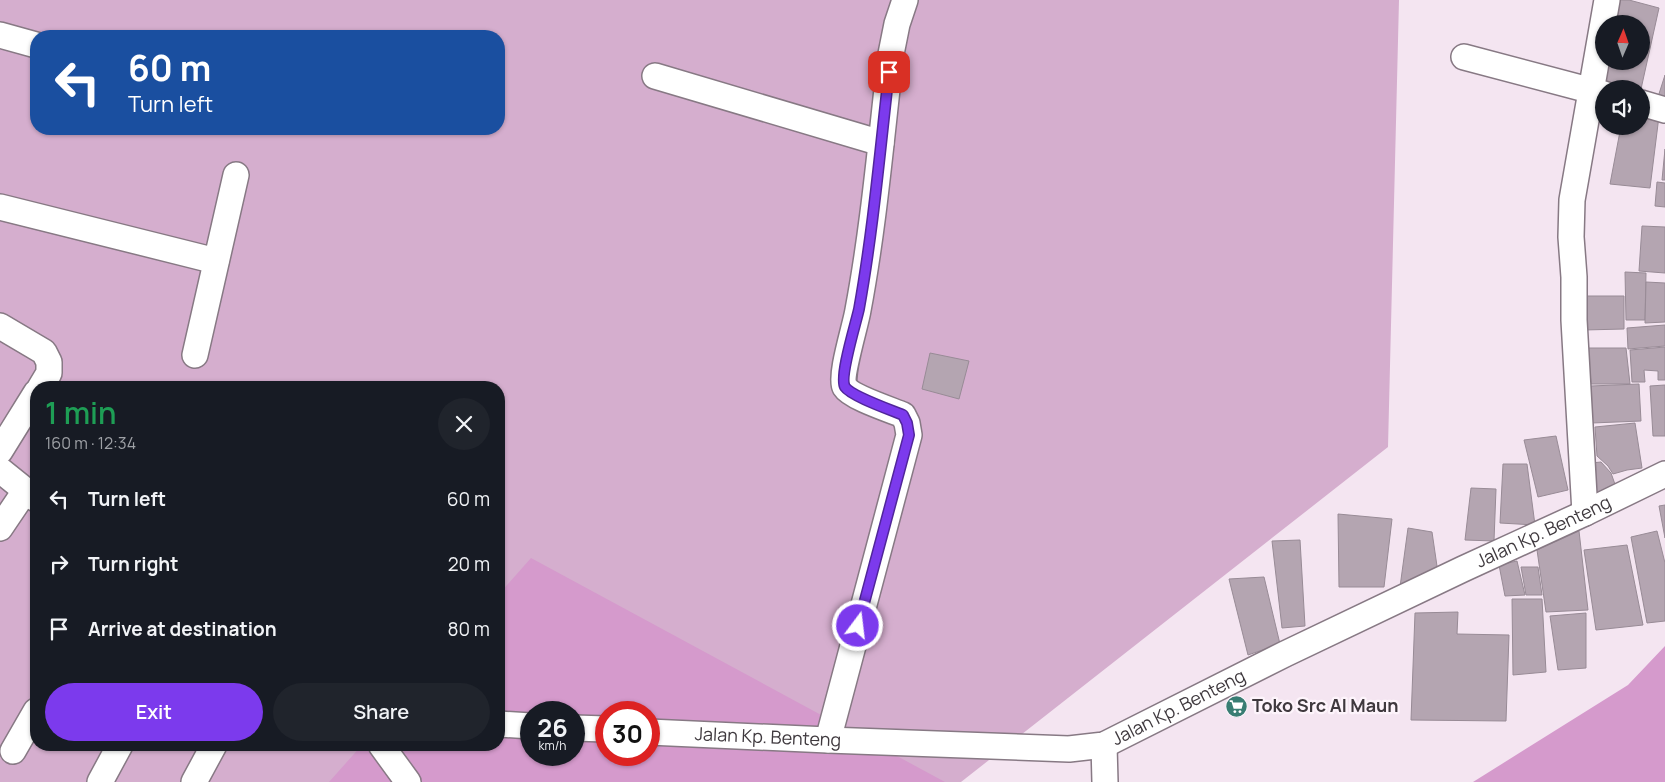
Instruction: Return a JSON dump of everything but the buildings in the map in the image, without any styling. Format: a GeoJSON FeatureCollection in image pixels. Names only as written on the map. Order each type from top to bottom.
{"type":"FeatureCollection","features":[{"type":"Feature","properties":{"kind":"street"},"geometry":{"type":"LineString","coordinates":[[828,740],[909,435],[907,423],[903,415],[851,393],[844,386],[844,374],[865,270],[891,54],[897,24],[905,0]]}},
{"type":"Feature","properties":{"kind":"street"},"geometry":{"type":"LineString","coordinates":[[1599,80],[1607,0]]}},
{"type":"Feature","properties":{"kind":"street"},"geometry":{"type":"LineString","coordinates":[[0,35],[30,43]]}},
{"type":"Feature","properties":{"kind":"street"},"geometry":{"type":"LineString","coordinates":[[1464,57],[1595,91]]}},
{"type":"Feature","properties":{"kind":"street"},"geometry":{"type":"LineString","coordinates":[[655,76],[881,143]]}},
{"type":"Feature","properties":{"kind":"street"},"geometry":{"type":"LineString","coordinates":[[1585,513],[1571,237],[1572,200],[1595,104]]}},
{"type":"Feature","properties":{"kind":"street"},"geometry":{"type":"LineString","coordinates":[[1650,106],[1665,110]]}},
{"type":"Feature","properties":{"kind":"street"},"geometry":{"type":"LineString","coordinates":[[195,355],[236,175]]}},
{"type":"Feature","properties":{"kind":"street"},"geometry":{"type":"LineString","coordinates":[[0,207],[216,261]]}},
{"type":"Feature","properties":{"kind":"street"},"geometry":{"type":"LineString","coordinates":[[0,326],[44,352],[49,362],[49,373],[44,381]]}},
{"type":"Feature","properties":{"kind":"street"},"geometry":{"type":"LineString","coordinates":[[0,451],[30,403]]}},
{"type":"Feature","properties":{"kind":"street"},"geometry":{"type":"LineString","coordinates":[[0,470],[30,495],[0,528]]}},
{"type":"Feature","properties":{"kind":"street","name":"Jalan Kp. Benteng"},"geometry":{"type":"LineString","coordinates":[[660,732],[1069,749],[1104,745],[1285,654],[1665,474]]}},
{"type":"Feature","properties":{"kind":"street"},"geometry":{"type":"LineString","coordinates":[[13,751],[30,721]]}},
{"type":"Feature","properties":{"kind":"street"},"geometry":{"type":"LineString","coordinates":[[505,724],[520,725]]}},
{"type":"Feature","properties":{"kind":"street"},"geometry":{"type":"LineString","coordinates":[[1104,745],[1105,782]]}},
{"type":"Feature","properties":{"kind":"street"},"geometry":{"type":"LineString","coordinates":[[100,782],[117,751]]}},
{"type":"Feature","properties":{"kind":"street"},"geometry":{"type":"LineString","coordinates":[[194,782],[211,751]]}},
{"type":"Feature","properties":{"kind":"street"},"geometry":{"type":"LineString","coordinates":[[385,751],[408,782]]}},
{"type":"Feature","properties":{"kind":"shaded area"},"geometry":{"type":"Polygon","coordinates":[[[0,0],[1399,0],[1388,447],[961,782],[0,782],[0,0]]]}},
{"type":"Feature","properties":{"kind":"shaded area"},"geometry":{"type":"Polygon","coordinates":[[[531,558],[945,782],[329,782],[357,751],[505,751],[505,587],[531,558]]]}},
{"type":"Feature","properties":{"kind":"shaded area"},"geometry":{"type":"Polygon","coordinates":[[[1665,646],[1665,782],[1473,782],[1628,685],[1665,646]]]}},
{"type":"Feature","properties":{"kind":"place","name":"Toko Src Al Maun"},"geometry":{"type":"Point","coordinates":[1236,706]}},
{"type":"Feature","properties":{"kind":"route"},"geometry":{"type":"LineString","coordinates":[[858,626],[909,435],[907,423],[903,415],[851,393],[844,386],[844,374],[865,270],[889,72]]}}]}
